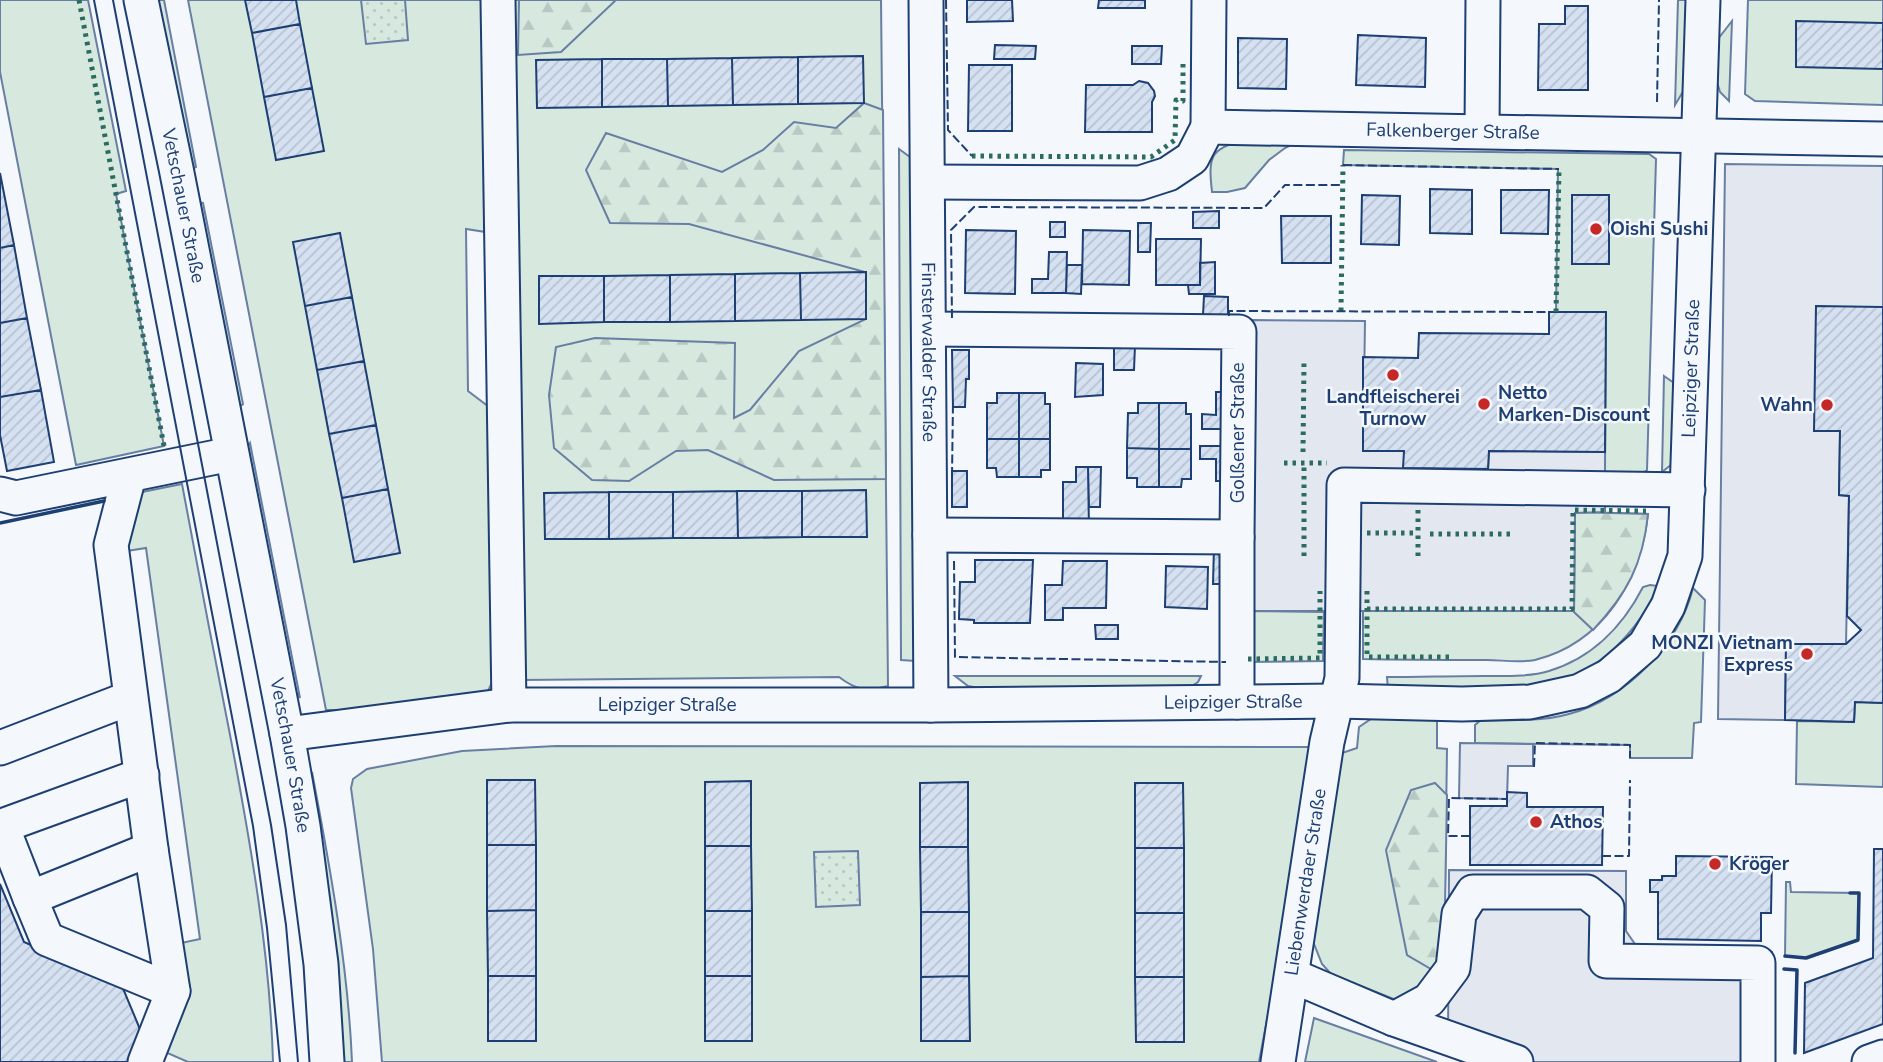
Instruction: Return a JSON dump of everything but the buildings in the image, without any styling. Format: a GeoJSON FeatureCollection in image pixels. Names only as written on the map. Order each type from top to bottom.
{"type":"FeatureCollection","features":[{"type":"Feature","properties":{"kind":"street","name":"Vetschauer Straße"},"geometry":{"type":"LineString","coordinates":[[141,0],[287,734],[303,826],[321,964],[327,1062]]}},
{"type":"Feature","properties":{"kind":"street"},"geometry":{"type":"LineString","coordinates":[[498,0],[509,705]]}},
{"type":"Feature","properties":{"kind":"street","name":"Finsterwalder Straße"},"geometry":{"type":"LineString","coordinates":[[926,0],[931,705]]}},
{"type":"Feature","properties":{"kind":"street"},"geometry":{"type":"LineString","coordinates":[[928,182],[1140,183],[1168,174],[1192,158],[1208,127],[1209,0]]}},
{"type":"Feature","properties":{"kind":"street"},"geometry":{"type":"LineString","coordinates":[[1482,131],[1483,0]]}},
{"type":"Feature","properties":{"kind":"street","name":"Leipziger Straße"},"geometry":{"type":"LineString","coordinates":[[287,734],[509,705],[1530,702],[1580,691],[1609,676],[1645,645],[1668,606],[1685,556],[1703,0]]}},
{"type":"Feature","properties":{"kind":"street","name":"Falkenberger Straße"},"geometry":{"type":"LineString","coordinates":[[1208,127],[1698,135]]}},
{"type":"Feature","properties":{"kind":"street"},"geometry":{"type":"LineString","coordinates":[[1698,135],[1883,139]]}},
{"type":"Feature","properties":{"kind":"street","name":"Golßener Straße"},"geometry":{"type":"LineString","coordinates":[[929,329],[1239,332],[1237,537]]}},
{"type":"Feature","properties":{"kind":"street"},"geometry":{"type":"LineString","coordinates":[[0,494],[16,498],[231,454]]}},
{"type":"Feature","properties":{"kind":"street"},"geometry":{"type":"LineString","coordinates":[[129,476],[111,545],[151,849],[173,991],[145,1062]]}},
{"type":"Feature","properties":{"kind":"street","name":"Liebenwerdaer Straße"},"geometry":{"type":"LineString","coordinates":[[1278,1062],[1327,742],[1342,678],[1344,485],[1688,490]]}},
{"type":"Feature","properties":{"kind":"street"},"geometry":{"type":"LineString","coordinates":[[930,535],[1237,537],[1237,702]]}},
{"type":"Feature","properties":{"kind":"street"},"geometry":{"type":"LineString","coordinates":[[0,748],[131,698]]}},
{"type":"Feature","properties":{"kind":"street"},"geometry":{"type":"LineString","coordinates":[[142,775],[1,823],[47,939],[173,991]]}},
{"type":"Feature","properties":{"kind":"street"},"geometry":{"type":"LineString","coordinates":[[30,898],[151,849]]}},
{"type":"Feature","properties":{"kind":"street"},"geometry":{"type":"LineString","coordinates":[[1394,1019],[1429,1000],[1453,968],[1459,914],[1473,892],[1587,892],[1607,908],[1606,961],[1758,963],[1758,1062]]}},
{"type":"Feature","properties":{"kind":"street"},"geometry":{"type":"LineString","coordinates":[[1293,976],[1394,1019],[1516,1062]]}},
{"type":"Feature","properties":{"kind":"street"},"geometry":{"type":"LineString","coordinates":[[1869,1062],[1883,1057]]}},
{"type":"Feature","properties":{"kind":"green space"},"geometry":{"type":"Polygon","coordinates":[[[0,0],[88,0],[126,191],[116,194],[164,446],[76,465],[0,72],[0,0]]]}},
{"type":"Feature","properties":{"kind":"green space"},"geometry":{"type":"Polygon","coordinates":[[[158,0],[164,0],[196,167],[190,170],[158,0]]]}},
{"type":"Feature","properties":{"kind":"green space"},"geometry":{"type":"Polygon","coordinates":[[[188,0],[488,0],[492,233],[466,229],[468,391],[493,410],[499,668],[487,693],[326,710],[188,0]]]}},
{"type":"Feature","properties":{"kind":"green space"},"geometry":{"type":"Polygon","coordinates":[[[361,0],[405,0],[408,40],[366,44],[361,0]]]}},
{"type":"Feature","properties":{"kind":"green space"},"geometry":{"type":"Polygon","coordinates":[[[514,0],[881,0],[888,686],[862,689],[839,677],[522,680],[514,0]]]}},
{"type":"Feature","properties":{"kind":"green space"},"geometry":{"type":"Polygon","coordinates":[[[519,0],[616,0],[561,52],[518,55],[519,0]]]}},
{"type":"Feature","properties":{"kind":"green space"},"geometry":{"type":"Polygon","coordinates":[[[1678,0],[1690,0],[1687,85],[1675,105],[1678,0]]]}},
{"type":"Feature","properties":{"kind":"green space"},"geometry":{"type":"Polygon","coordinates":[[[1748,0],[1883,0],[1883,105],[1755,101],[1745,94],[1748,0]]]}},
{"type":"Feature","properties":{"kind":"green space"},"geometry":{"type":"Polygon","coordinates":[[[1732,21],[1729,101],[1720,92],[1717,82],[1718,39],[1732,21]]]}},
{"type":"Feature","properties":{"kind":"green space"},"geometry":{"type":"Polygon","coordinates":[[[864,103],[883,110],[886,479],[774,480],[708,450],[676,451],[629,481],[592,480],[554,448],[549,395],[556,347],[595,338],[735,343],[734,418],[750,410],[799,351],[866,319],[865,272],[689,224],[610,223],[586,170],[606,133],[722,172],[763,150],[794,122],[836,128],[864,103]]]}},
{"type":"Feature","properties":{"kind":"green space"},"geometry":{"type":"Polygon","coordinates":[[[1301,140],[1269,160],[1245,188],[1212,192],[1211,162],[1222,148],[1243,141],[1301,140]]]}},
{"type":"Feature","properties":{"kind":"green space"},"geometry":{"type":"Polygon","coordinates":[[[899,149],[914,160],[916,661],[901,660],[899,149]]]}},
{"type":"Feature","properties":{"kind":"green space"},"geometry":{"type":"Polygon","coordinates":[[[1344,150],[1649,154],[1656,159],[1647,470],[1640,475],[1605,474],[1606,313],[1556,312],[1558,169],[1343,165],[1344,150]]]}},
{"type":"Feature","properties":{"kind":"green space"},"geometry":{"type":"Polygon","coordinates":[[[196,202],[203,203],[243,404],[237,409],[196,202]]]}},
{"type":"Feature","properties":{"kind":"green space"},"geometry":{"type":"Polygon","coordinates":[[[1664,376],[1677,385],[1676,461],[1662,472],[1664,376]]]}},
{"type":"Feature","properties":{"kind":"green space"},"geometry":{"type":"Polygon","coordinates":[[[250,443],[300,698],[289,682],[244,451],[250,443]]]}},
{"type":"Feature","properties":{"kind":"green space"},"geometry":{"type":"Polygon","coordinates":[[[182,484],[252,860],[264,941],[273,1062],[188,1062],[165,1052],[181,943],[200,939],[146,548],[127,551],[142,492],[182,484]]]}},
{"type":"Feature","properties":{"kind":"green space"},"geometry":{"type":"Polygon","coordinates":[[[1575,512],[1648,514],[1644,539],[1627,585],[1599,624],[1580,639],[1559,652],[1529,661],[1363,659],[1363,610],[1574,611],[1575,512]]]}},
{"type":"Feature","properties":{"kind":"green space"},"geometry":{"type":"Polygon","coordinates":[[[1575,512],[1648,514],[1642,548],[1631,577],[1615,604],[1593,630],[1574,612],[1575,512]]]}},
{"type":"Feature","properties":{"kind":"green space"},"geometry":{"type":"Polygon","coordinates":[[[1658,586],[1640,619],[1628,634],[1601,660],[1568,679],[1522,689],[1388,690],[1387,677],[1525,675],[1565,665],[1605,639],[1626,615],[1643,587],[1658,586]]]}},
{"type":"Feature","properties":{"kind":"green space"},"geometry":{"type":"Polygon","coordinates":[[[1693,588],[1705,600],[1701,722],[1694,723],[1692,758],[1630,758],[1630,745],[1475,743],[1475,725],[1482,719],[1558,717],[1590,707],[1629,683],[1647,667],[1676,630],[1693,588]]]}},
{"type":"Feature","properties":{"kind":"green space"},"geometry":{"type":"Polygon","coordinates":[[[1245,611],[1324,612],[1323,661],[1245,662],[1245,611]]]}},
{"type":"Feature","properties":{"kind":"green space"},"geometry":{"type":"Polygon","coordinates":[[[955,676],[1201,676],[1198,682],[1187,689],[989,690],[968,686],[955,676]]]}},
{"type":"Feature","properties":{"kind":"green space"},"geometry":{"type":"Polygon","coordinates":[[[1855,702],[1883,703],[1883,787],[1796,784],[1797,721],[1854,722],[1855,702]]]}},
{"type":"Feature","properties":{"kind":"green space"},"geometry":{"type":"Polygon","coordinates":[[[1437,718],[1437,748],[1447,749],[1444,960],[1437,980],[1396,1000],[1331,974],[1322,964],[1312,939],[1339,754],[1357,748],[1359,727],[1371,719],[1437,718]]]}},
{"type":"Feature","properties":{"kind":"green space"},"geometry":{"type":"Polygon","coordinates":[[[556,746],[1310,747],[1259,1062],[382,1062],[373,949],[351,788],[353,779],[367,769],[462,751],[556,746]]]}},
{"type":"Feature","properties":{"kind":"green space"},"geometry":{"type":"Polygon","coordinates":[[[312,772],[332,880],[352,1062],[344,1062],[334,939],[311,790],[312,772]]]}},
{"type":"Feature","properties":{"kind":"green space"},"geometry":{"type":"Polygon","coordinates":[[[1435,783],[1447,795],[1444,960],[1431,969],[1407,955],[1386,850],[1411,790],[1435,783]]]}},
{"type":"Feature","properties":{"kind":"green space"},"geometry":{"type":"Polygon","coordinates":[[[858,851],[860,905],[816,907],[814,852],[858,851]]]}},
{"type":"Feature","properties":{"kind":"green space"},"geometry":{"type":"Polygon","coordinates":[[[1786,882],[1790,882],[1791,892],[1859,893],[1858,940],[1806,958],[1785,956],[1786,882]]]}},
{"type":"Feature","properties":{"kind":"green space"},"geometry":{"type":"Polygon","coordinates":[[[1314,1018],[1437,1062],[1305,1062],[1314,1018]]]}},
{"type":"Feature","properties":{"kind":"shaded area"},"geometry":{"type":"Polygon","coordinates":[[[1725,164],[1883,166],[1883,307],[1840,431],[1839,495],[1849,496],[1846,644],[1786,644],[1785,720],[1718,719],[1725,164]]]}},
{"type":"Feature","properties":{"kind":"shaded area"},"geometry":{"type":"Polygon","coordinates":[[[1253,320],[1365,321],[1363,451],[1404,451],[1404,468],[1488,469],[1489,451],[1605,452],[1605,512],[1575,513],[1574,611],[1250,611],[1253,320]]]}},
{"type":"Feature","properties":{"kind":"shaded area"},"geometry":{"type":"Polygon","coordinates":[[[1460,743],[1533,744],[1533,766],[1508,766],[1507,799],[1459,798],[1460,743]]]}},
{"type":"Feature","properties":{"kind":"shaded area"},"geometry":{"type":"Polygon","coordinates":[[[1449,870],[1626,871],[1626,931],[1637,947],[1772,952],[1772,1062],[1494,1062],[1448,1044],[1449,870]]]}},
{"type":"Feature","properties":{"kind":"tram line"},"geometry":{"type":"LineString","coordinates":[[94,0],[253,826],[267,928],[280,1062]]}},
{"type":"Feature","properties":{"kind":"tram line"},"geometry":{"type":"LineString","coordinates":[[113,0],[271,825],[286,925],[298,1062]]}},
{"type":"Feature","properties":{"kind":"hedge"},"geometry":{"type":"LineString","coordinates":[[79,0],[164,446]]}},
{"type":"Feature","properties":{"kind":"hedge"},"geometry":{"type":"LineString","coordinates":[[972,156],[1151,157],[1175,140],[1176,100],[1183,101],[1183,62]]}},
{"type":"Feature","properties":{"kind":"hedge"},"geometry":{"type":"LineString","coordinates":[[1341,311],[1343,165]]}},
{"type":"Feature","properties":{"kind":"hedge"},"geometry":{"type":"LineString","coordinates":[[1556,312],[1559,169]]}},
{"type":"Feature","properties":{"kind":"hedge"},"geometry":{"type":"LineString","coordinates":[[1303,452],[1304,362]]}},
{"type":"Feature","properties":{"kind":"hedge"},"geometry":{"type":"LineString","coordinates":[[1284,463],[1327,463]]}},
{"type":"Feature","properties":{"kind":"hedge"},"geometry":{"type":"LineString","coordinates":[[1304,463],[1304,556]]}},
{"type":"Feature","properties":{"kind":"hedge"},"geometry":{"type":"LineString","coordinates":[[1418,510],[1418,556]]}},
{"type":"Feature","properties":{"kind":"hedge"},"geometry":{"type":"LineString","coordinates":[[1367,609],[1572,609],[1573,510],[1646,511]]}},
{"type":"Feature","properties":{"kind":"hedge"},"geometry":{"type":"LineString","coordinates":[[1367,533],[1418,533]]}},
{"type":"Feature","properties":{"kind":"hedge"},"geometry":{"type":"LineString","coordinates":[[1430,534],[1515,534]]}},
{"type":"Feature","properties":{"kind":"hedge"},"geometry":{"type":"LineString","coordinates":[[1248,659],[1320,658],[1320,591]]}},
{"type":"Feature","properties":{"kind":"hedge"},"geometry":{"type":"LineString","coordinates":[[1367,591],[1367,657],[1453,657]]}},
{"type":"Feature","properties":{"kind":"fence"},"geometry":{"type":"LineString","coordinates":[[946,0],[948,130],[972,156]]}},
{"type":"Feature","properties":{"kind":"fence"},"geometry":{"type":"LineString","coordinates":[[1657,102],[1659,0]]}},
{"type":"Feature","properties":{"kind":"fence"},"geometry":{"type":"LineString","coordinates":[[1343,165],[1559,169]]}},
{"type":"Feature","properties":{"kind":"fence"},"geometry":{"type":"LineString","coordinates":[[952,318],[951,230],[974,207],[1264,208],[1285,185],[1343,185]]}},
{"type":"Feature","properties":{"kind":"fence"},"geometry":{"type":"LineString","coordinates":[[1229,316],[1229,311],[1552,312]]}},
{"type":"Feature","properties":{"kind":"fence"},"geometry":{"type":"LineString","coordinates":[[952,476],[953,402]]}},
{"type":"Feature","properties":{"kind":"fence"},"geometry":{"type":"LineString","coordinates":[[954,561],[955,657],[1226,662]]}},
{"type":"Feature","properties":{"kind":"fence"},"geometry":{"type":"LineString","coordinates":[[1534,767],[1535,743],[1630,745],[1630,758]]}},
{"type":"Feature","properties":{"kind":"fence"},"geometry":{"type":"LineString","coordinates":[[1602,856],[1629,856],[1630,780]]}},
{"type":"Feature","properties":{"kind":"fence"},"geometry":{"type":"LineString","coordinates":[[1470,836],[1448,836],[1449,798],[1507,799],[1507,803]]}},
{"type":"Feature","properties":{"kind":"wall"},"geometry":{"type":"LineString","coordinates":[[0,523],[104,501]]}},
{"type":"Feature","properties":{"kind":"wall"},"geometry":{"type":"LineString","coordinates":[[1785,956],[1806,958],[1858,940],[1859,893],[1850,893]]}},
{"type":"Feature","properties":{"kind":"wall"},"geometry":{"type":"LineString","coordinates":[[1784,969],[1797,970],[1795,1053]]}},
{"type":"Feature","properties":{"kind":"place","name":"Oishi Sushi"},"geometry":{"type":"Point","coordinates":[1596,229]}},
{"type":"Feature","properties":{"kind":"place","name":"Landfleischerei Turnow"},"geometry":{"type":"Point","coordinates":[1393,375]}},
{"type":"Feature","properties":{"kind":"place","name":"Netto Marken-Discount"},"geometry":{"type":"Point","coordinates":[1484,404]}},
{"type":"Feature","properties":{"kind":"place","name":"Wahn"},"geometry":{"type":"Point","coordinates":[1827,405]}},
{"type":"Feature","properties":{"kind":"place","name":"MONZI Vietnam Express"},"geometry":{"type":"Point","coordinates":[1807,654]}},
{"type":"Feature","properties":{"kind":"place","name":"Athos"},"geometry":{"type":"Point","coordinates":[1536,822]}},
{"type":"Feature","properties":{"kind":"place","name":"Kröger"},"geometry":{"type":"Point","coordinates":[1715,864]}}]}
